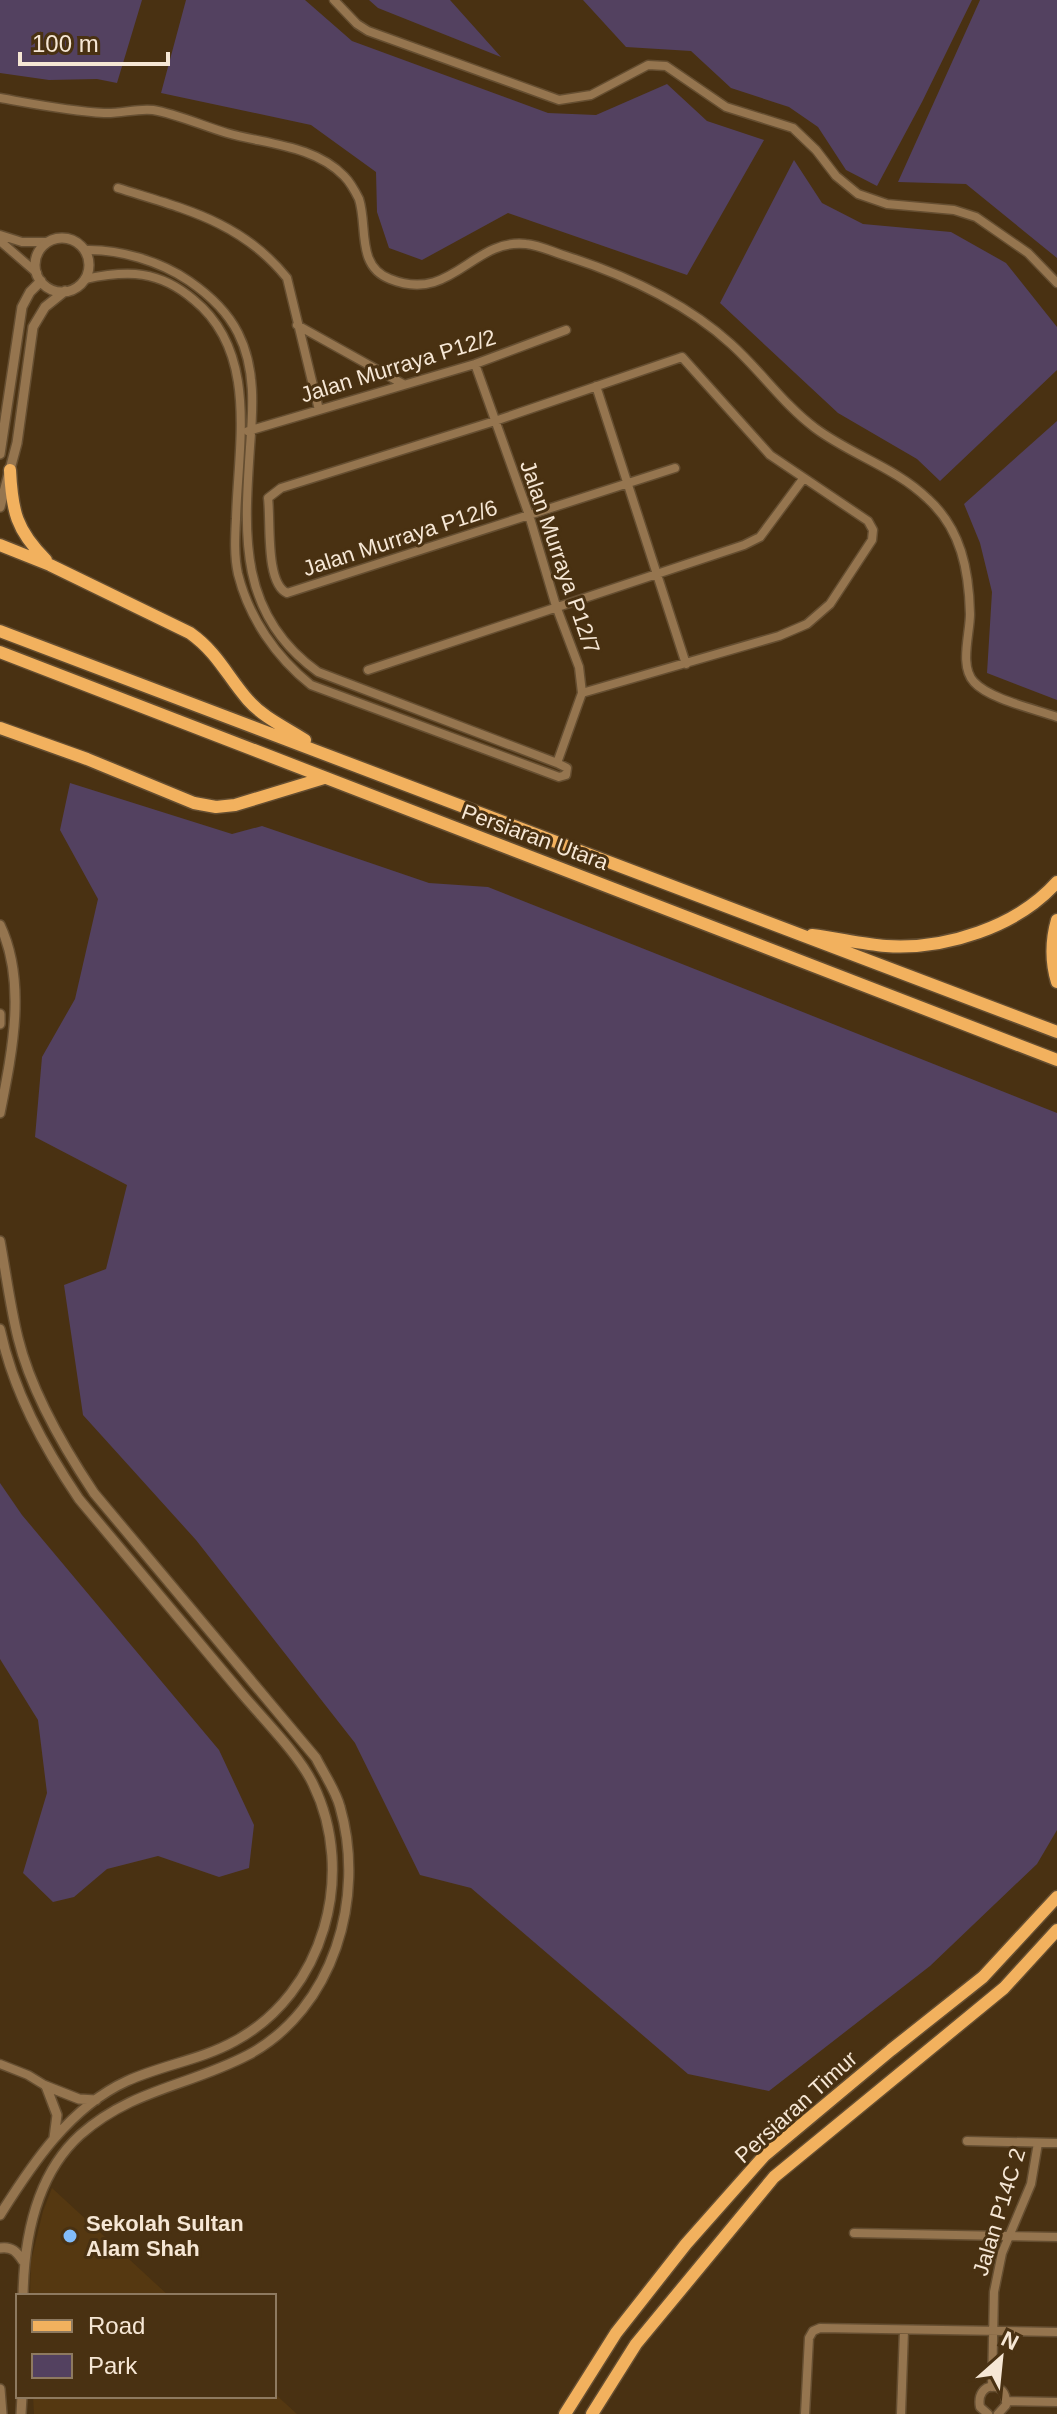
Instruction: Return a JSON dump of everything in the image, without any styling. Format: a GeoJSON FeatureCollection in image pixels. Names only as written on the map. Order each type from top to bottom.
{"type":"FeatureCollection","features":[{"type":"Feature","properties":{"kind":"main road"},"geometry":{"type":"LineString","coordinates":[[10,470],[11,505],[18,525],[30,545],[50,565]]}},
{"type":"Feature","properties":{"kind":"main road"},"geometry":{"type":"LineString","coordinates":[[0,545],[50,565],[190,633],[221,660],[247,699],[266,717],[325,753]]}},
{"type":"Feature","properties":{"kind":"main road","name":"Persiaran Utara"},"geometry":{"type":"LineString","coordinates":[[0,631],[1057,1032]]}},
{"type":"Feature","properties":{"kind":"main road","name":"Persiaran Utara"},"geometry":{"type":"LineString","coordinates":[[0,652],[1038,1053],[1057,1063]]}},
{"type":"Feature","properties":{"kind":"main road"},"geometry":{"type":"LineString","coordinates":[[0,730],[15,732],[194,803],[216,807],[235,805],[324,778]]}},
{"type":"Feature","properties":{"kind":"main road"},"geometry":{"type":"LineString","coordinates":[[789,931],[887,946],[946,942],[977,933],[1008,918],[1057,882]]}},
{"type":"Feature","properties":{"kind":"main road"},"geometry":{"type":"LineString","coordinates":[[1057,920],[1052,946],[1057,982]]}},
{"type":"Feature","properties":{"kind":"main road","name":"Persiaran Timur"},"geometry":{"type":"LineString","coordinates":[[565,2414],[616,2333],[686,2244],[764,2156],[983,1977],[1057,1897]]}},
{"type":"Feature","properties":{"kind":"main road","name":"Persiaran Timur"},"geometry":{"type":"LineString","coordinates":[[592,2414],[636,2344],[774,2177],[1004,1988],[1057,1930]]}},
{"type":"Feature","properties":{"kind":"street"},"geometry":{"type":"LineString","coordinates":[[334,0],[368,31],[559,100],[591,95],[648,65],[666,66],[726,107],[793,128],[816,150],[836,176],[858,194],[887,204],[954,210],[976,217],[1028,253],[1057,283]]}},
{"type":"Feature","properties":{"kind":"street"},"geometry":{"type":"LineString","coordinates":[[0,98],[99,112],[155,110],[244,138],[292,147],[344,175],[359,199],[362,236],[370,262],[380,275],[395,282],[424,286],[439,281],[493,249],[511,244],[528,244],[593,265],[692,311],[734,346],[807,422],[889,469],[929,499],[958,539],[965,561],[970,615],[967,670],[971,680],[991,694],[1057,717]]}},
{"type":"Feature","properties":{"kind":"street"},"geometry":{"type":"LineString","coordinates":[[118,188],[208,217],[241,235],[278,267],[287,278],[319,410]]}},
{"type":"Feature","properties":{"kind":"street"},"geometry":{"type":"LineString","coordinates":[[0,235],[22,242],[73,240],[85,250],[89,265],[85,279],[45,307],[33,327],[23,404],[0,507]]}},
{"type":"Feature","properties":{"kind":"street"},"geometry":{"type":"LineString","coordinates":[[0,241],[52,289],[65,291]]}},
{"type":"Feature","properties":{"kind":"street"},"geometry":{"type":"LineString","coordinates":[[0,454],[22,307],[39,277],[38,253],[47,242]]}},
{"type":"Feature","properties":{"kind":"street"},"geometry":{"type":"LineString","coordinates":[[85,250],[108,250],[180,275],[217,304],[238,332],[248,361],[253,402],[247,519],[249,571],[259,602],[291,649],[318,672],[557,763],[567,768],[568,772],[563,777],[311,685],[291,669],[270,643],[251,608],[238,573],[235,545],[241,402],[237,368],[226,337],[206,310],[175,286],[147,274],[126,272],[85,279]]}},
{"type":"Feature","properties":{"kind":"street"},"geometry":{"type":"LineString","coordinates":[[297,325],[403,384]]}},
{"type":"Feature","properties":{"kind":"street","name":"Jalan Murraya P12/2"},"geometry":{"type":"LineString","coordinates":[[240,431],[251,431],[475,364],[566,330]]}},
{"type":"Feature","properties":{"kind":"street"},"geometry":{"type":"LineString","coordinates":[[495,421],[682,357],[770,455],[868,521],[873,530],[872,540],[830,604],[807,624],[779,636],[582,693],[557,763]]}},
{"type":"Feature","properties":{"kind":"street","name":"Jalan Murraya P12/7"},"geometry":{"type":"LineString","coordinates":[[475,364],[579,667],[582,693]]}},
{"type":"Feature","properties":{"kind":"street"},"geometry":{"type":"LineString","coordinates":[[596,386],[686,664]]}},
{"type":"Feature","properties":{"kind":"street","name":"Jalan Murraya P12/6"},"geometry":{"type":"LineString","coordinates":[[495,421],[281,488],[272,494],[268,498],[269,542],[277,583],[280,590],[287,593],[299,590],[529,515]]}},
{"type":"Feature","properties":{"kind":"street"},"geometry":{"type":"LineString","coordinates":[[529,515],[675,468]]}},
{"type":"Feature","properties":{"kind":"street"},"geometry":{"type":"LineString","coordinates":[[368,670],[657,575],[760,537],[803,479]]}},
{"type":"Feature","properties":{"kind":"street"},"geometry":{"type":"LineString","coordinates":[[0,925],[14,972],[10,1059],[0,1113]]}},
{"type":"Feature","properties":{"kind":"street"},"geometry":{"type":"LineString","coordinates":[[0,1014],[0,1024]]}},
{"type":"Feature","properties":{"kind":"street"},"geometry":{"type":"LineString","coordinates":[[0,1241],[18,1341],[48,1416],[68,1454],[94,1493],[316,1758],[340,1805],[347,1843],[348,1888],[335,1953],[314,1995],[285,2029],[252,2053],[211,2073],[133,2099],[111,2111],[78,2137],[54,2167],[37,2201],[23,2261],[23,2294]]}},
{"type":"Feature","properties":{"kind":"street"},"geometry":{"type":"LineString","coordinates":[[0,1329],[18,1388],[53,1461],[79,1499],[277,1734],[313,1782],[332,1855],[327,1923],[299,1985],[287,1999],[236,2041],[124,2082],[96,2100],[30,2166],[0,2215]]}},
{"type":"Feature","properties":{"kind":"street"},"geometry":{"type":"LineString","coordinates":[[0,2064],[79,2099],[96,2100]]}},
{"type":"Feature","properties":{"kind":"street"},"geometry":{"type":"LineString","coordinates":[[46,2086],[57,2115],[53,2141]]}},
{"type":"Feature","properties":{"kind":"street"},"geometry":{"type":"LineString","coordinates":[[967,2141],[1057,2143]]}},
{"type":"Feature","properties":{"kind":"street","name":"Jalan P14C 2"},"geometry":{"type":"LineString","coordinates":[[988,2414],[980,2407],[979,2398],[984,2390],[992,2387],[994,2292],[1008,2237],[1031,2184],[1038,2143]]}},
{"type":"Feature","properties":{"kind":"street"},"geometry":{"type":"LineString","coordinates":[[854,2233],[1057,2237]]}},
{"type":"Feature","properties":{"kind":"street"},"geometry":{"type":"LineString","coordinates":[[0,2248],[18,2252],[23,2261]]}},
{"type":"Feature","properties":{"kind":"street"},"geometry":{"type":"LineString","coordinates":[[805,2414],[809,2338],[813,2331],[820,2328],[1057,2332]]}},
{"type":"Feature","properties":{"kind":"street"},"geometry":{"type":"LineString","coordinates":[[901,2414],[904,2330]]}},
{"type":"Feature","properties":{"kind":"street"},"geometry":{"type":"LineString","coordinates":[[992,2387],[1001,2389],[1007,2401],[1004,2410],[998,2414]]}},
{"type":"Feature","properties":{"kind":"street"},"geometry":{"type":"LineString","coordinates":[[0,2389],[2,2414]]}},
{"type":"Feature","properties":{"kind":"street"},"geometry":{"type":"LineString","coordinates":[[1007,2401],[1057,2402]]}},
{"type":"Feature","properties":{"kind":"shaded area","name":"Sekolah Sultan Alam Shah"},"geometry":{"type":"Polygon","coordinates":[[[52,2188],[167,2294],[30,2294],[31,2261],[52,2188]]]}},
{"type":"Feature","properties":{"kind":"shaded area"},"geometry":{"type":"Polygon","coordinates":[[[276,2395],[297,2414],[34,2414],[33,2398],[276,2398],[276,2395]]]}},
{"type":"Feature","properties":{"kind":"green space"},"geometry":{"type":"Polygon","coordinates":[[[0,0],[142,0],[117,83],[97,79],[49,80],[0,73],[0,0]]]}},
{"type":"Feature","properties":{"kind":"green space"},"geometry":{"type":"Polygon","coordinates":[[[186,0],[305,0],[352,41],[548,113],[596,115],[667,84],[707,121],[764,140],[687,275],[508,213],[422,260],[389,248],[377,212],[376,172],[311,125],[161,93],[186,0]]]}},
{"type":"Feature","properties":{"kind":"green space"},"geometry":{"type":"Polygon","coordinates":[[[369,0],[450,0],[501,57],[378,8],[369,0]]]}},
{"type":"Feature","properties":{"kind":"green space"},"geometry":{"type":"Polygon","coordinates":[[[583,0],[972,0],[877,186],[846,170],[818,127],[789,107],[731,88],[691,51],[626,47],[583,0]]]}},
{"type":"Feature","properties":{"kind":"green space"},"geometry":{"type":"Polygon","coordinates":[[[980,0],[1057,0],[1057,258],[966,184],[898,182],[980,0]]]}},
{"type":"Feature","properties":{"kind":"green space"},"geometry":{"type":"Polygon","coordinates":[[[794,160],[822,203],[863,224],[951,232],[1006,263],[1057,327],[1057,370],[940,481],[917,459],[838,413],[720,303],[794,160]]]}},
{"type":"Feature","properties":{"kind":"green space"},"geometry":{"type":"Polygon","coordinates":[[[1057,421],[1057,700],[987,673],[992,592],[980,543],[964,504],[1057,421]]]}},
{"type":"Feature","properties":{"kind":"green space"},"geometry":{"type":"Polygon","coordinates":[[[70,783],[232,834],[262,826],[429,883],[488,887],[1057,1113],[1057,1830],[1037,1864],[930,1966],[769,2091],[688,2074],[471,1888],[420,1875],[355,1743],[196,1540],[83,1415],[64,1285],[106,1269],[127,1185],[35,1137],[42,1057],[75,999],[98,899],[60,830],[70,783]]]}},
{"type":"Feature","properties":{"kind":"green space"},"geometry":{"type":"Polygon","coordinates":[[[0,1483],[22,1515],[219,1750],[254,1825],[249,1868],[219,1877],[158,1856],[107,1869],[74,1897],[53,1902],[23,1873],[47,1793],[38,1720],[0,1659],[0,1483]]]}},
{"type":"Feature","properties":{"kind":"place","name":"Sekolah Sultan Alam Shah"},"geometry":{"type":"Point","coordinates":[70,2236]}}]}
